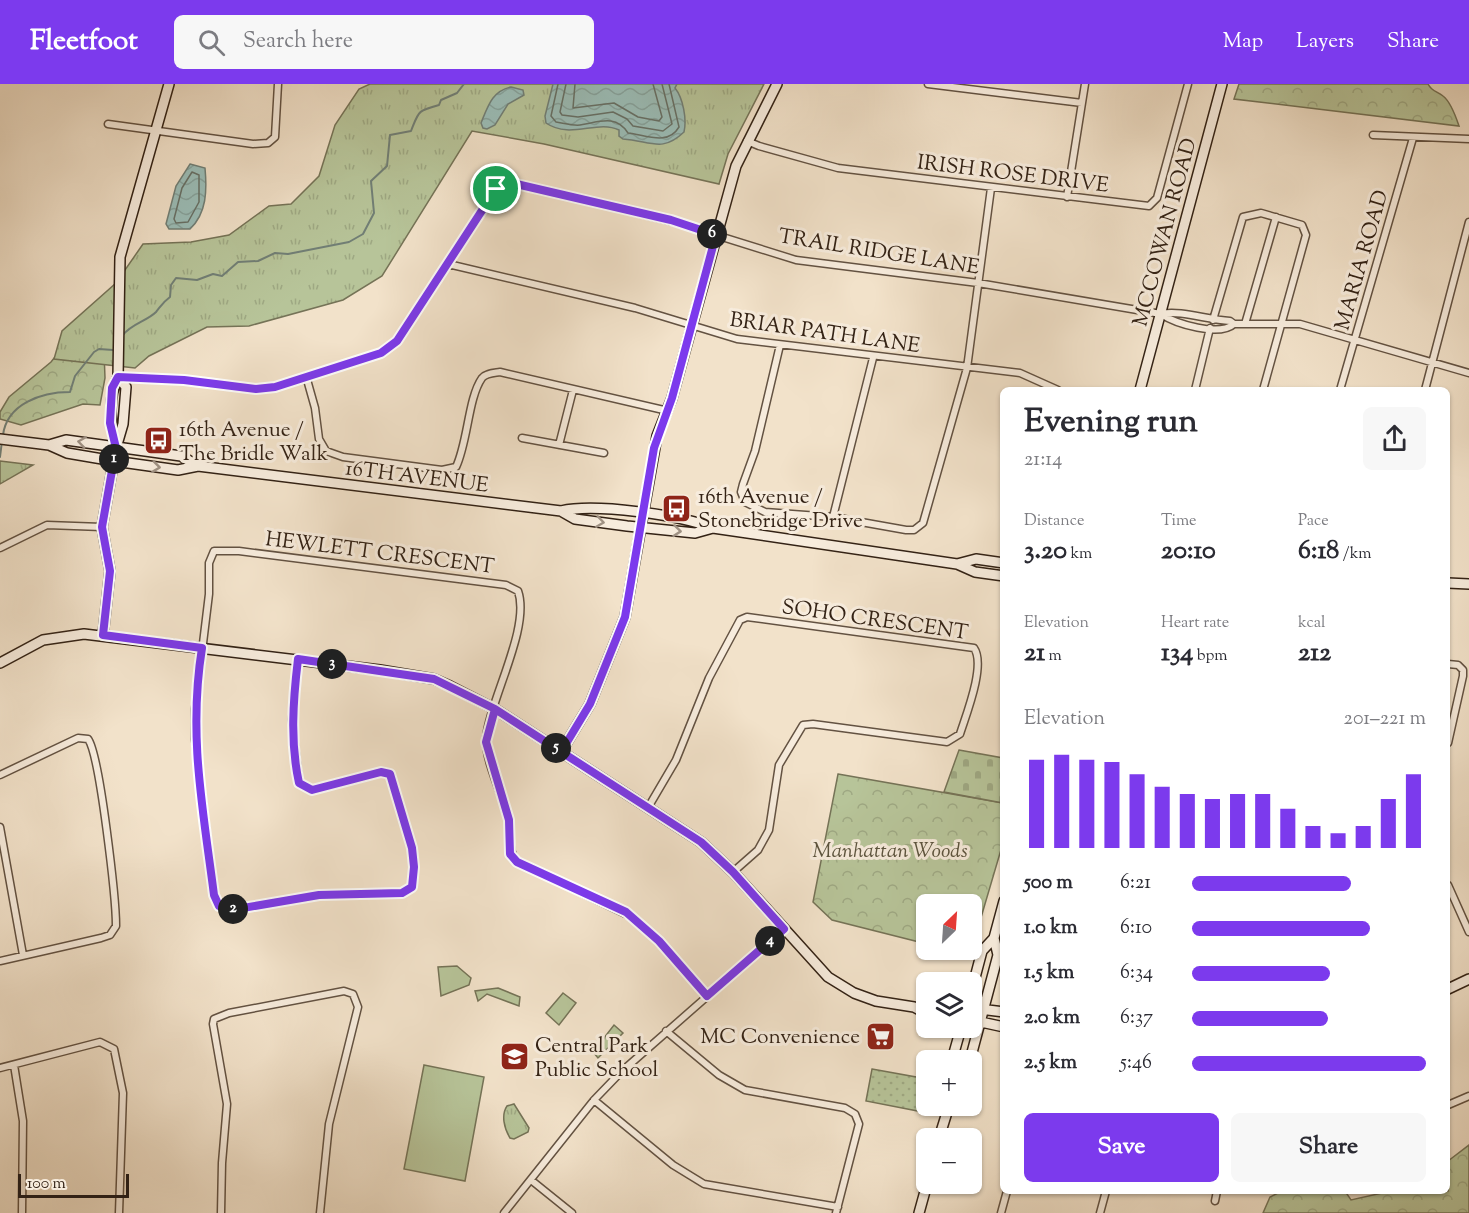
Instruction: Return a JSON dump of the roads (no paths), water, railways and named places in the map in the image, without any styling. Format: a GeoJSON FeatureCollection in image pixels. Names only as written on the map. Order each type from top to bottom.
{"type":"FeatureCollection","features":[{"type":"Feature","properties":{"kind":"street"},"geometry":{"type":"LineString","coordinates":[[103,635],[110,571],[102,527],[116,448],[123,424],[126,387],[118,377],[120,258],[169,84]]}},
{"type":"Feature","properties":{"kind":"street"},"geometry":{"type":"LineString","coordinates":[[108,124],[155,133],[253,144],[268,143],[275,137],[278,84]]}},
{"type":"Feature","properties":{"kind":"street"},"geometry":{"type":"LineString","coordinates":[[561,752],[590,704],[625,617],[654,448],[668,411],[736,166],[777,84]]}},
{"type":"Feature","properties":{"kind":"street"},"geometry":{"type":"LineString","coordinates":[[928,84],[990,87],[1082,103]]}},
{"type":"Feature","properties":{"kind":"street"},"geometry":{"type":"LineString","coordinates":[[1067,197],[1085,84]]}},
{"type":"Feature","properties":{"kind":"street","name":"IRISH ROSE DRIVE"},"geometry":{"type":"LineString","coordinates":[[747,141],[838,168],[1144,206],[1155,202],[1188,84]]}},
{"type":"Feature","properties":{"kind":"street","name":"MCCOWAN ROAD"},"geometry":{"type":"LineString","coordinates":[[1141,387],[1222,84]]}},
{"type":"Feature","properties":{"kind":"street"},"geometry":{"type":"LineString","coordinates":[[1373,135],[1469,139]]}},
{"type":"Feature","properties":{"kind":"street","name":"MARIA ROAD"},"geometry":{"type":"LineString","coordinates":[[1341,387],[1413,138]]}},
{"type":"Feature","properties":{"kind":"street","name":"TRAIL RIDGE LANE"},"geometry":{"type":"LineString","coordinates":[[118,377],[184,380],[256,389],[275,387],[381,353],[397,341],[498,186],[506,182],[671,220],[796,260],[978,284],[1161,314]]}},
{"type":"Feature","properties":{"kind":"street"},"geometry":{"type":"LineString","coordinates":[[780,345],[755,451],[742,484],[742,497],[750,506],[765,512],[833,517],[906,530],[914,530],[923,524],[967,368],[991,188]]}},
{"type":"Feature","properties":{"kind":"street"},"geometry":{"type":"LineString","coordinates":[[1213,320],[1243,217],[1261,213],[1302,225],[1306,235],[1264,387]]}},
{"type":"Feature","properties":{"kind":"street"},"geometry":{"type":"LineString","coordinates":[[1245,324],[1276,217]]}},
{"type":"Feature","properties":{"kind":"street"},"geometry":{"type":"LineString","coordinates":[[1426,387],[1469,222]]}},
{"type":"Feature","properties":{"kind":"street","name":"BRIAR PATH LANE"},"geometry":{"type":"LineString","coordinates":[[448,264],[614,303],[737,339],[873,358],[1020,373],[1052,387]]}},
{"type":"Feature","properties":{"kind":"street"},"geometry":{"type":"LineString","coordinates":[[1161,314],[1174,312],[1192,318],[1230,321],[1234,324],[1300,324],[1355,342],[1469,373]]}},
{"type":"Feature","properties":{"kind":"street"},"geometry":{"type":"LineString","coordinates":[[1161,314],[1172,322],[1210,328],[1229,328],[1234,324]]}},
{"type":"Feature","properties":{"kind":"street"},"geometry":{"type":"LineString","coordinates":[[1196,387],[1210,328]]}},
{"type":"Feature","properties":{"kind":"street"},"geometry":{"type":"LineString","coordinates":[[833,517],[873,358]]}},
{"type":"Feature","properties":{"kind":"street"},"geometry":{"type":"LineString","coordinates":[[306,376],[315,408],[319,439],[326,451],[343,457],[442,470],[456,466],[461,457],[483,377],[500,372],[668,411]]}},
{"type":"Feature","properties":{"kind":"street"},"geometry":{"type":"LineString","coordinates":[[559,445],[573,390]]}},
{"type":"Feature","properties":{"kind":"street"},"geometry":{"type":"LineString","coordinates":[[522,438],[604,453]]}},
{"type":"Feature","properties":{"kind":"street","name":"16TH AVENUE"},"geometry":{"type":"LineString","coordinates":[[0,439],[48,445],[67,453],[178,470],[198,466],[561,511],[578,507],[696,521],[713,528],[957,564],[975,572],[1000,575]]}},
{"type":"Feature","properties":{"kind":"street","name":"16TH AVENUE"},"geometry":{"type":"LineString","coordinates":[[48,445],[66,440],[181,456],[198,466]]}},
{"type":"Feature","properties":{"kind":"street","name":"16TH AVENUE"},"geometry":{"type":"LineString","coordinates":[[561,511],[575,519],[640,527],[695,533],[713,528]]}},
{"type":"Feature","properties":{"kind":"street"},"geometry":{"type":"LineString","coordinates":[[0,548],[46,525],[102,527]]}},
{"type":"Feature","properties":{"kind":"street","name":"HEWLETT CRESCENT"},"geometry":{"type":"LineString","coordinates":[[202,648],[209,594],[209,563],[211,555],[220,549],[506,585],[518,591],[521,606],[509,662],[495,709]]}},
{"type":"Feature","properties":{"kind":"street","name":"16TH AVENUE"},"geometry":{"type":"LineString","coordinates":[[957,564],[976,560],[1000,563]]}},
{"type":"Feature","properties":{"kind":"street"},"geometry":{"type":"LineString","coordinates":[[1450,583],[1469,584]]}},
{"type":"Feature","properties":{"kind":"street","name":"SOHO CRESCENT"},"geometry":{"type":"LineString","coordinates":[[648,806],[676,760],[709,678],[740,620],[747,617],[974,648],[979,661],[977,676],[960,734],[954,740],[940,742],[824,725],[803,725],[779,765],[769,830],[758,850],[733,872]]}},
{"type":"Feature","properties":{"kind":"street"},"geometry":{"type":"LineString","coordinates":[[0,663],[43,640],[57,636],[84,634],[298,659],[434,679],[495,709],[701,842],[733,872],[812,962],[841,986],[876,1001],[914,1007]]}},
{"type":"Feature","properties":{"kind":"street"},"geometry":{"type":"LineString","coordinates":[[202,648],[195,709],[195,739],[216,903],[226,908],[237,909],[319,895],[407,892],[414,880],[413,857],[390,774],[381,772],[312,790],[299,783],[292,720],[298,659]]}},
{"type":"Feature","properties":{"kind":"street"},"geometry":{"type":"LineString","coordinates":[[1450,664],[1458,665],[1463,670],[1463,676],[1450,734]]}},
{"type":"Feature","properties":{"kind":"street"},"geometry":{"type":"LineString","coordinates":[[495,709],[486,742],[509,820],[510,854],[517,862],[632,917],[659,941],[707,996]]}},
{"type":"Feature","properties":{"kind":"street"},"geometry":{"type":"LineString","coordinates":[[0,776],[78,738],[88,739],[94,750],[116,919],[115,932],[101,939],[0,961]]}},
{"type":"Feature","properties":{"kind":"street"},"geometry":{"type":"LineString","coordinates":[[0,827],[23,956]]}},
{"type":"Feature","properties":{"kind":"street"},"geometry":{"type":"LineString","coordinates":[[1450,889],[1469,932]]}},
{"type":"Feature","properties":{"kind":"street"},"geometry":{"type":"LineString","coordinates":[[976,972],[982,951],[994,938],[1000,916]]}},
{"type":"Feature","properties":{"kind":"street"},"geometry":{"type":"LineString","coordinates":[[504,1213],[594,1100],[666,1031],[784,929]]}},
{"type":"Feature","properties":{"kind":"street"},"geometry":{"type":"LineString","coordinates":[[982,1012],[998,955],[994,938]]}},
{"type":"Feature","properties":{"kind":"street"},"geometry":{"type":"LineString","coordinates":[[1450,988],[1469,979]]}},
{"type":"Feature","properties":{"kind":"street"},"geometry":{"type":"LineString","coordinates":[[221,1213],[227,1104],[213,1024],[214,1018],[229,1012],[344,991],[353,994],[358,1007],[329,1124],[320,1213]]}},
{"type":"Feature","properties":{"kind":"street"},"geometry":{"type":"LineString","coordinates":[[984,1009],[1000,1011]]}},
{"type":"Feature","properties":{"kind":"street"},"geometry":{"type":"LineString","coordinates":[[982,1022],[1000,1026]]}},
{"type":"Feature","properties":{"kind":"street"},"geometry":{"type":"LineString","coordinates":[[594,1100],[673,1165],[704,1184],[837,1210],[859,1124],[855,1114],[845,1108],[745,1090],[719,1075],[666,1031]]}},
{"type":"Feature","properties":{"kind":"street"},"geometry":{"type":"LineString","coordinates":[[0,1068],[100,1042],[114,1050],[123,1093],[119,1213]]}},
{"type":"Feature","properties":{"kind":"street"},"geometry":{"type":"LineString","coordinates":[[14,1065],[23,1121],[22,1213]]}},
{"type":"Feature","properties":{"kind":"street"},"geometry":{"type":"LineString","coordinates":[[1450,1104],[1469,1096]]}},
{"type":"Feature","properties":{"kind":"street"},"geometry":{"type":"LineString","coordinates":[[531,1180],[572,1213]]}},
{"type":"Feature","properties":{"kind":"street"},"geometry":{"type":"LineString","coordinates":[[919,1213],[924,1194]]}},
{"type":"Feature","properties":{"kind":"street"},"geometry":{"type":"LineString","coordinates":[[1001,1213],[1006,1194]]}},
{"type":"Feature","properties":{"kind":"street"},"geometry":{"type":"LineString","coordinates":[[1100,1213],[1105,1194]]}},
{"type":"Feature","properties":{"kind":"street"},"geometry":{"type":"LineString","coordinates":[[1215,1201],[1216,1194]]}},
{"type":"Feature","properties":{"kind":"water"},"geometry":{"type":"Polygon","coordinates":[[[553,84],[677,84],[675,88],[685,115],[684,132],[669,142],[656,144],[623,139],[619,136],[619,130],[611,127],[574,130],[555,128],[546,123],[545,116],[553,84]]]}},
{"type":"Feature","properties":{"kind":"water"},"geometry":{"type":"Polygon","coordinates":[[[511,87],[523,90],[524,95],[508,104],[495,125],[487,129],[483,128],[481,123],[492,100],[499,92],[511,87]]]}},
{"type":"Feature","properties":{"kind":"water"},"geometry":{"type":"Polygon","coordinates":[[[190,164],[205,168],[206,193],[203,208],[196,223],[190,229],[169,229],[166,224],[176,186],[190,164]]]}},
{"type":"Feature","properties":{"kind":"waterway"},"geometry":{"type":"LineString","coordinates":[[123,335],[156,312],[170,297],[171,285],[176,278],[197,280],[213,274],[222,276],[238,262],[258,261],[275,253],[288,254],[349,242],[363,234],[374,213],[371,181],[387,166],[390,135],[411,131],[420,113],[439,105],[441,100],[457,93],[464,84]]}},
{"type":"Feature","properties":{"kind":"waterway"},"geometry":{"type":"LineString","coordinates":[[3,435],[6,424],[18,408],[37,397],[70,392],[75,376],[94,352],[99,349],[113,350]]}},
{"type":"Feature","properties":{"kind":"waterway"},"geometry":{"type":"LineString","coordinates":[[0,457],[2,441]]}},
{"type":"Feature","properties":{"kind":"place","name":"16th Avenue / The Bridle Walk"},"geometry":{"type":"Point","coordinates":[158,441]}},
{"type":"Feature","properties":{"kind":"place","name":"16th Avenue / Stonebridge Drive"},"geometry":{"type":"Point","coordinates":[677,508]}},
{"type":"Feature","properties":{"kind":"place","name":"MC Convenience"},"geometry":{"type":"Point","coordinates":[881,1036]}},
{"type":"Feature","properties":{"kind":"place","name":"Central Park Public School"},"geometry":{"type":"Point","coordinates":[514,1057]}},
{"type":"Feature","properties":{"kind":"park label","name":"Manhattan Woods"},"geometry":{"type":"Point","coordinates":[890,850]}}]}
